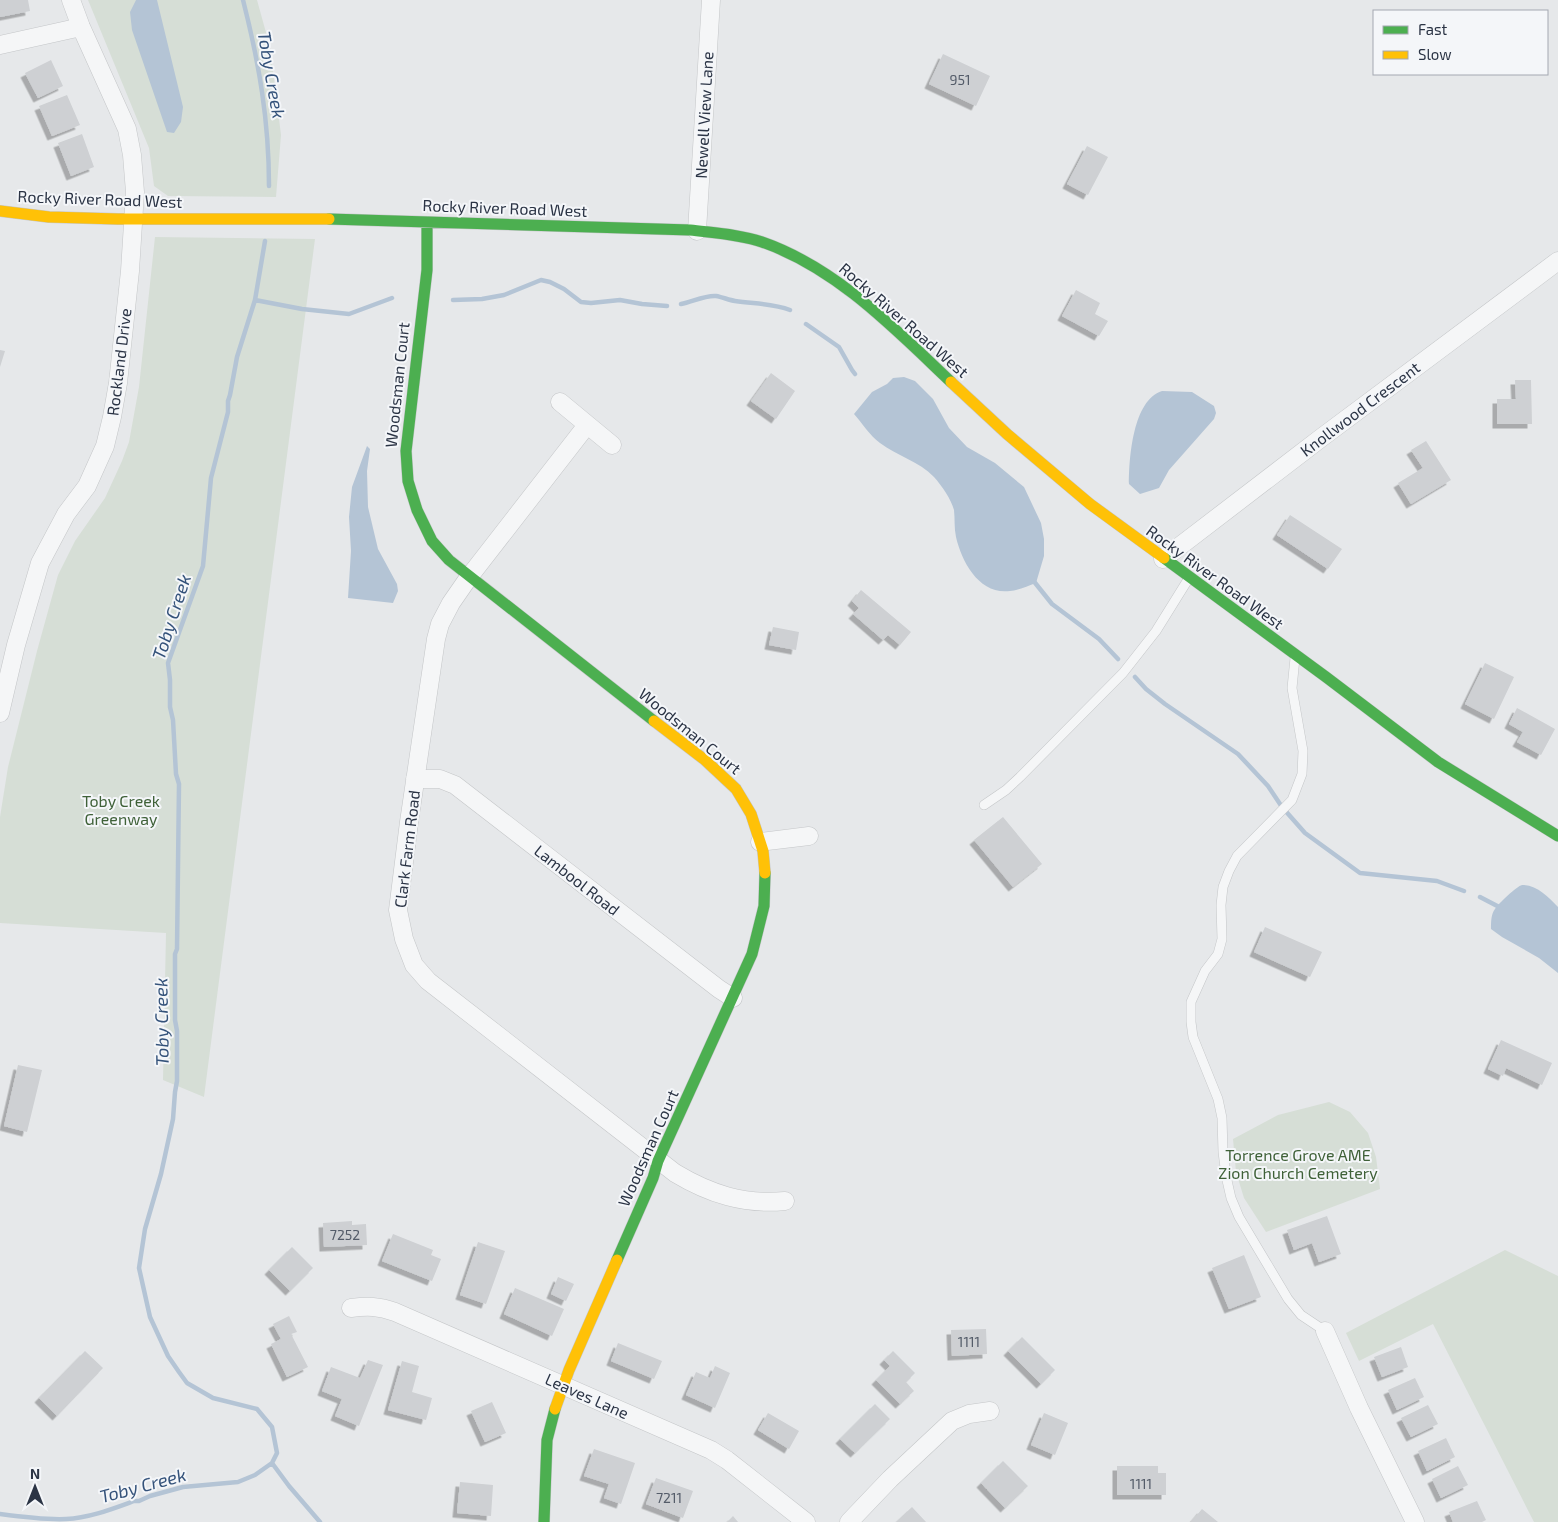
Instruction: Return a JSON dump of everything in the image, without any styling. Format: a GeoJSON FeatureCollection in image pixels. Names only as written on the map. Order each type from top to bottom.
{"type":"FeatureCollection","features":[{"type":"Feature","properties":{"kind":"street","name":"Rockland Drive"},"geometry":{"type":"LineString","coordinates":[[0,713],[16,645],[40,562],[61,522],[87,486],[105,446],[118,383],[130,271],[134,192],[132,155],[127,129],[81,27],[71,0]]}},
{"type":"Feature","properties":{"kind":"street","name":"Newell View Lane"},"geometry":{"type":"LineString","coordinates":[[697,231],[711,0]]}},
{"type":"Feature","properties":{"kind":"street"},"geometry":{"type":"LineString","coordinates":[[0,45],[81,27]]}},
{"type":"Feature","properties":{"kind":"street","name":"Rocky River Road West"},"geometry":{"type":"LineString","coordinates":[[0,211],[49,217],[133,219],[308,218],[697,231],[736,235],[762,242],[806,261],[862,300],[1043,466],[1163,559],[1296,655],[1438,762],[1558,836]]}},
{"type":"Feature","properties":{"kind":"street","name":"Woodsman Court"},"geometry":{"type":"LineString","coordinates":[[428,222],[427,270],[407,426],[406,450],[408,481],[417,510],[432,540],[449,560],[469,577],[705,760],[736,790],[751,814],[763,852],[766,881],[764,906],[752,954],[658,1161],[653,1178],[563,1386],[551,1419],[547,1440],[544,1522]]}},
{"type":"Feature","properties":{"kind":"street","name":"Knollwood Crescent"},"geometry":{"type":"LineString","coordinates":[[1163,559],[1558,261]]}},
{"type":"Feature","properties":{"kind":"street"},"geometry":{"type":"LineString","coordinates":[[560,402],[612,445]]}},
{"type":"Feature","properties":{"kind":"street","name":"Clark Farm Road"},"geometry":{"type":"LineString","coordinates":[[587,425],[469,577],[451,602],[440,624],[436,639],[415,779],[398,910],[404,940],[414,966],[428,981],[658,1161],[693,1184],[721,1196],[746,1200],[785,1201]]}},
{"type":"Feature","properties":{"kind":"street","name":"Lambool Road"},"geometry":{"type":"LineString","coordinates":[[415,779],[440,779],[455,786],[719,990],[733,998]]}},
{"type":"Feature","properties":{"kind":"street"},"geometry":{"type":"LineString","coordinates":[[760,842],[809,836]]}},
{"type":"Feature","properties":{"kind":"street","name":"Leaves Lane"},"geometry":{"type":"LineString","coordinates":[[351,1308],[366,1306],[389,1309],[710,1450],[727,1460],[806,1522]]}},
{"type":"Feature","properties":{"kind":"street"},"geometry":{"type":"LineString","coordinates":[[1325,1331],[1359,1408],[1415,1522]]}},
{"type":"Feature","properties":{"kind":"street"},"geometry":{"type":"LineString","coordinates":[[849,1522],[890,1479],[952,1421],[969,1414],[990,1411]]}},
{"type":"Feature","properties":{"kind":"lane"},"geometry":{"type":"LineString","coordinates":[[984,805],[1006,790],[1020,777],[1122,673],[1156,631],[1189,578]]}},
{"type":"Feature","properties":{"kind":"lane"},"geometry":{"type":"LineString","coordinates":[[1296,655],[1292,688],[1301,732],[1302,774],[1292,800],[1237,856],[1229,871],[1223,887],[1221,906],[1222,940],[1218,954],[1205,971],[1190,1002],[1193,1037],[1218,1099],[1222,1118],[1226,1176],[1238,1217],[1288,1299],[1301,1315],[1325,1331]]}},
{"type":"Feature","properties":{"kind":"green space"},"geometry":{"type":"Polygon","coordinates":[[[88,0],[257,0],[270,47],[281,135],[276,197],[168,196],[154,186],[149,148],[88,0]]]}},
{"type":"Feature","properties":{"kind":"green space","name":"Toby Creek Greenway"},"geometry":{"type":"Polygon","coordinates":[[[155,237],[315,239],[204,1097],[163,1080],[166,933],[0,923],[0,817],[8,767],[58,575],[75,541],[105,498],[129,442],[139,387],[155,237]]]}},
{"type":"Feature","properties":{"kind":"green space","name":"Torrence Grove AME Zion Church Cemetery"},"geometry":{"type":"Polygon","coordinates":[[[1329,1102],[1350,1112],[1368,1133],[1376,1157],[1380,1189],[1266,1232],[1244,1198],[1236,1172],[1233,1139],[1278,1115],[1329,1102]]]}},
{"type":"Feature","properties":{"kind":"green space"},"geometry":{"type":"Polygon","coordinates":[[[1505,1250],[1558,1276],[1558,1522],[1534,1522],[1433,1324],[1359,1361],[1346,1333],[1505,1250]]]}},
{"type":"Feature","properties":{"kind":"water"},"geometry":{"type":"Polygon","coordinates":[[[136,0],[157,0],[183,107],[181,122],[174,133],[167,132],[132,30],[130,12],[136,0]]]}},
{"type":"Feature","properties":{"kind":"water"},"geometry":{"type":"Polygon","coordinates":[[[904,377],[915,381],[933,399],[949,428],[967,447],[995,463],[1024,487],[1041,523],[1044,539],[1044,556],[1036,583],[1020,589],[999,591],[981,583],[968,567],[963,557],[956,537],[953,506],[940,484],[928,471],[876,440],[854,414],[872,392],[887,384],[893,378],[904,377]]]}},
{"type":"Feature","properties":{"kind":"water"},"geometry":{"type":"Polygon","coordinates":[[[1162,391],[1192,392],[1214,406],[1216,413],[1214,419],[1169,470],[1159,488],[1140,494],[1129,484],[1130,460],[1135,431],[1145,406],[1152,397],[1162,391]]]}},
{"type":"Feature","properties":{"kind":"water"},"geometry":{"type":"Polygon","coordinates":[[[367,446],[370,449],[367,471],[368,507],[378,549],[397,584],[398,591],[393,603],[348,598],[351,551],[349,517],[352,487],[367,446]]]}},
{"type":"Feature","properties":{"kind":"water"},"geometry":{"type":"Polygon","coordinates":[[[1522,885],[1537,889],[1558,907],[1558,973],[1539,958],[1491,929],[1492,916],[1495,909],[1516,888],[1522,885]]]}},
{"type":"Feature","properties":{"kind":"building"},"geometry":{"type":"Polygon","coordinates":[[[0,0],[28,0],[30,11],[0,17],[0,0]]]}},
{"type":"Feature","properties":{"kind":"building"},"geometry":{"type":"Polygon","coordinates":[[[943,54],[990,76],[976,106],[929,84],[943,54]]]}},
{"type":"Feature","properties":{"kind":"building"},"geometry":{"type":"Polygon","coordinates":[[[51,60],[63,86],[38,98],[25,73],[51,60]]]}},
{"type":"Feature","properties":{"kind":"building"},"geometry":{"type":"Polygon","coordinates":[[[67,95],[80,125],[52,136],[39,106],[67,95]]]}},
{"type":"Feature","properties":{"kind":"building"},"geometry":{"type":"Polygon","coordinates":[[[82,134],[94,167],[71,176],[58,143],[82,134]]]}},
{"type":"Feature","properties":{"kind":"building"},"geometry":{"type":"Polygon","coordinates":[[[1087,146],[1108,157],[1088,195],[1067,184],[1087,146]]]}},
{"type":"Feature","properties":{"kind":"building"},"geometry":{"type":"Polygon","coordinates":[[[1076,290],[1100,303],[1095,314],[1108,321],[1099,336],[1062,316],[1076,290]]]}},
{"type":"Feature","properties":{"kind":"building"},"geometry":{"type":"Polygon","coordinates":[[[0,350],[5,351],[0,367],[0,350]]]}},
{"type":"Feature","properties":{"kind":"building"},"geometry":{"type":"Polygon","coordinates":[[[771,373],[795,391],[776,419],[751,401],[771,373]]]}},
{"type":"Feature","properties":{"kind":"building"},"geometry":{"type":"Polygon","coordinates":[[[1515,380],[1531,380],[1532,424],[1497,424],[1497,399],[1516,399],[1515,380]]]}},
{"type":"Feature","properties":{"kind":"building"},"geometry":{"type":"Polygon","coordinates":[[[1426,441],[1451,480],[1411,504],[1398,483],[1423,468],[1411,450],[1426,441]]]}},
{"type":"Feature","properties":{"kind":"building"},"geometry":{"type":"Polygon","coordinates":[[[1290,515],[1342,549],[1328,569],[1277,535],[1290,515]]]}},
{"type":"Feature","properties":{"kind":"building"},"geometry":{"type":"Polygon","coordinates":[[[861,590],[911,632],[900,645],[888,635],[883,640],[853,614],[859,608],[852,601],[861,590]]]}},
{"type":"Feature","properties":{"kind":"building"},"geometry":{"type":"Polygon","coordinates":[[[773,627],[799,632],[796,650],[769,645],[773,627]]]}},
{"type":"Feature","properties":{"kind":"building"},"geometry":{"type":"Polygon","coordinates":[[[1485,663],[1514,677],[1494,719],[1465,704],[1485,663]]]}},
{"type":"Feature","properties":{"kind":"building"},"geometry":{"type":"Polygon","coordinates":[[[1517,708],[1555,729],[1541,755],[1517,742],[1523,732],[1509,724],[1517,708]]]}},
{"type":"Feature","properties":{"kind":"building"},"geometry":{"type":"Polygon","coordinates":[[[1003,817],[1042,864],[1013,887],[974,840],[1003,817]]]}},
{"type":"Feature","properties":{"kind":"building"},"geometry":{"type":"Polygon","coordinates":[[[1265,927],[1322,952],[1310,977],[1254,952],[1265,927]]]}},
{"type":"Feature","properties":{"kind":"building"},"geometry":{"type":"Polygon","coordinates":[[[1501,1040],[1552,1063],[1542,1085],[1506,1068],[1503,1076],[1488,1069],[1501,1040]]]}},
{"type":"Feature","properties":{"kind":"building"},"geometry":{"type":"Polygon","coordinates":[[[18,1065],[42,1070],[27,1132],[4,1126],[18,1065]]]}},
{"type":"Feature","properties":{"kind":"building"},"geometry":{"type":"Polygon","coordinates":[[[1327,1216],[1341,1254],[1319,1262],[1312,1243],[1294,1250],[1287,1230],[1327,1216]]]}},
{"type":"Feature","properties":{"kind":"building"},"geometry":{"type":"Polygon","coordinates":[[[352,1221],[352,1225],[366,1224],[367,1245],[324,1247],[323,1223],[352,1221]]]}},
{"type":"Feature","properties":{"kind":"building"},"geometry":{"type":"Polygon","coordinates":[[[393,1234],[433,1250],[431,1255],[441,1259],[432,1281],[382,1261],[393,1234]]]}},
{"type":"Feature","properties":{"kind":"building"},"geometry":{"type":"Polygon","coordinates":[[[478,1242],[505,1251],[486,1304],[460,1295],[478,1242]]]}},
{"type":"Feature","properties":{"kind":"building"},"geometry":{"type":"Polygon","coordinates":[[[292,1247],[313,1268],[290,1291],[269,1270],[292,1247]]]}},
{"type":"Feature","properties":{"kind":"building"},"geometry":{"type":"Polygon","coordinates":[[[1244,1255],[1261,1297],[1229,1309],[1212,1268],[1244,1255]]]}},
{"type":"Feature","properties":{"kind":"building"},"geometry":{"type":"Polygon","coordinates":[[[558,1277],[574,1284],[566,1301],[551,1294],[558,1277]]]}},
{"type":"Feature","properties":{"kind":"building"},"geometry":{"type":"Polygon","coordinates":[[[515,1288],[564,1309],[552,1336],[504,1314],[515,1288]]]}},
{"type":"Feature","properties":{"kind":"building"},"geometry":{"type":"Polygon","coordinates":[[[289,1316],[297,1332],[291,1334],[308,1367],[287,1377],[271,1344],[281,1339],[273,1324],[289,1316]]]}},
{"type":"Feature","properties":{"kind":"building"},"geometry":{"type":"Polygon","coordinates":[[[986,1329],[987,1354],[952,1356],[951,1330],[986,1329]]]}},
{"type":"Feature","properties":{"kind":"building"},"geometry":{"type":"Polygon","coordinates":[[[1022,1337],[1055,1370],[1041,1384],[1008,1351],[1022,1337]]]}},
{"type":"Feature","properties":{"kind":"building"},"geometry":{"type":"Polygon","coordinates":[[[618,1343],[662,1361],[654,1379],[611,1361],[618,1343]]]}},
{"type":"Feature","properties":{"kind":"building"},"geometry":{"type":"Polygon","coordinates":[[[1401,1347],[1408,1367],[1382,1377],[1374,1357],[1401,1347]]]}},
{"type":"Feature","properties":{"kind":"building"},"geometry":{"type":"Polygon","coordinates":[[[85,1351],[103,1368],[57,1416],[39,1398],[85,1351]]]}},
{"type":"Feature","properties":{"kind":"building"},"geometry":{"type":"Polygon","coordinates":[[[893,1351],[915,1373],[906,1382],[914,1391],[900,1404],[876,1380],[890,1366],[884,1360],[893,1351]]]}},
{"type":"Feature","properties":{"kind":"building"},"geometry":{"type":"Polygon","coordinates":[[[368,1360],[383,1365],[359,1426],[335,1416],[342,1399],[322,1391],[331,1367],[360,1378],[368,1360]]]}},
{"type":"Feature","properties":{"kind":"building"},"geometry":{"type":"Polygon","coordinates":[[[402,1361],[419,1366],[412,1392],[432,1398],[426,1420],[388,1410],[402,1361]]]}},
{"type":"Feature","properties":{"kind":"building"},"geometry":{"type":"Polygon","coordinates":[[[715,1366],[730,1373],[715,1408],[686,1395],[696,1372],[710,1378],[715,1366]]]}},
{"type":"Feature","properties":{"kind":"building"},"geometry":{"type":"Polygon","coordinates":[[[1415,1378],[1424,1397],[1397,1410],[1388,1390],[1415,1378]]]}},
{"type":"Feature","properties":{"kind":"building"},"geometry":{"type":"Polygon","coordinates":[[[492,1402],[506,1433],[485,1442],[471,1411],[492,1402]]]}},
{"type":"Feature","properties":{"kind":"building"},"geometry":{"type":"Polygon","coordinates":[[[875,1404],[890,1419],[855,1453],[840,1439],[875,1404]]]}},
{"type":"Feature","properties":{"kind":"building"},"geometry":{"type":"Polygon","coordinates":[[[1428,1405],[1438,1424],[1411,1437],[1401,1418],[1428,1405]]]}},
{"type":"Feature","properties":{"kind":"building"},"geometry":{"type":"Polygon","coordinates":[[[768,1413],[799,1431],[789,1449],[758,1430],[768,1413]]]}},
{"type":"Feature","properties":{"kind":"building"},"geometry":{"type":"Polygon","coordinates":[[[1044,1413],[1068,1423],[1055,1455],[1031,1445],[1044,1413]]]}},
{"type":"Feature","properties":{"kind":"building"},"geometry":{"type":"Polygon","coordinates":[[[1446,1438],[1455,1457],[1427,1471],[1418,1451],[1446,1438]]]}},
{"type":"Feature","properties":{"kind":"building"},"geometry":{"type":"Polygon","coordinates":[[[594,1449],[635,1463],[621,1504],[604,1498],[609,1484],[584,1476],[594,1449]]]}},
{"type":"Feature","properties":{"kind":"building"},"geometry":{"type":"Polygon","coordinates":[[[1003,1461],[1028,1486],[1005,1508],[981,1483],[1003,1461]]]}},
{"type":"Feature","properties":{"kind":"building"},"geometry":{"type":"Polygon","coordinates":[[[1117,1466],[1158,1466],[1158,1473],[1166,1473],[1166,1495],[1117,1495],[1117,1466]]]}},
{"type":"Feature","properties":{"kind":"building"},"geometry":{"type":"Polygon","coordinates":[[[1458,1466],[1468,1485],[1441,1498],[1432,1479],[1458,1466]]]}},
{"type":"Feature","properties":{"kind":"building"},"geometry":{"type":"Polygon","coordinates":[[[656,1478],[693,1491],[683,1518],[646,1504],[656,1478]]]}},
{"type":"Feature","properties":{"kind":"building"},"geometry":{"type":"Polygon","coordinates":[[[460,1482],[493,1485],[491,1516],[457,1513],[460,1482]]]}},
{"type":"Feature","properties":{"kind":"building"},"geometry":{"type":"Polygon","coordinates":[[[1477,1501],[1486,1520],[1482,1522],[1453,1522],[1449,1512],[1477,1501]]]}},
{"type":"Feature","properties":{"kind":"building"},"geometry":{"type":"Polygon","coordinates":[[[912,1507],[926,1522],[896,1522],[912,1507]]]}},
{"type":"Feature","properties":{"kind":"building"},"geometry":{"type":"Polygon","coordinates":[[[1202,1509],[1218,1522],[1191,1522],[1202,1509]]]}},
{"type":"Feature","properties":{"kind":"building"},"geometry":{"type":"Polygon","coordinates":[[[733,1516],[738,1522],[727,1522],[733,1516]]]}},
{"type":"Feature","properties":{"kind":"waterway","name":"Toby Creek"},"geometry":{"type":"LineString","coordinates":[[243,0],[262,92],[269,162],[269,186]]}},
{"type":"Feature","properties":{"kind":"waterway","name":"Toby Creek"},"geometry":{"type":"LineString","coordinates":[[0,1514],[50,1519],[83,1517],[183,1487],[238,1482],[255,1475],[272,1463],[277,1453],[272,1427],[257,1409],[213,1398],[187,1383],[168,1356],[150,1317],[139,1268],[145,1229],[161,1174],[173,1119],[177,1081],[175,954],[177,949],[179,784],[176,774],[168,663],[203,566],[211,478],[228,412],[228,401],[237,357],[255,300],[265,241]]}},
{"type":"Feature","properties":{"kind":"waterway"},"geometry":{"type":"LineString","coordinates":[[453,300],[482,299],[504,295],[541,280],[564,289],[581,302],[591,303],[620,300],[667,306]]}},
{"type":"Feature","properties":{"kind":"waterway"},"geometry":{"type":"LineString","coordinates":[[681,304],[716,296],[790,310]]}},
{"type":"Feature","properties":{"kind":"waterway"},"geometry":{"type":"LineString","coordinates":[[255,300],[302,309],[349,314],[392,298]]}},
{"type":"Feature","properties":{"kind":"waterway"},"geometry":{"type":"LineString","coordinates":[[806,324],[839,347],[855,374]]}},
{"type":"Feature","properties":{"kind":"waterway"},"geometry":{"type":"LineString","coordinates":[[1032,579],[1052,604],[1099,639],[1118,659]]}},
{"type":"Feature","properties":{"kind":"waterway"},"geometry":{"type":"LineString","coordinates":[[1135,677],[1146,689],[1165,704],[1238,754],[1268,786],[1282,807],[1305,833],[1360,873],[1437,881],[1464,891]]}},
{"type":"Feature","properties":{"kind":"waterway"},"geometry":{"type":"LineString","coordinates":[[1480,897],[1503,909]]}},
{"type":"Feature","properties":{"kind":"waterway"},"geometry":{"type":"LineString","coordinates":[[272,1463],[320,1522]]}},
{"type":"Feature","properties":{"kind":"traffic: fast"},"geometry":{"type":"LineString","coordinates":[[329,219],[690,230],[753,239],[789,253],[815,267],[840,284],[886,321],[951,382]]}},
{"type":"Feature","properties":{"kind":"traffic: fast"},"geometry":{"type":"LineString","coordinates":[[427,222],[427,270],[406,451],[408,481],[417,510],[432,541],[449,560],[654,721]]}},
{"type":"Feature","properties":{"kind":"traffic: fast"},"geometry":{"type":"LineString","coordinates":[[1164,558],[1438,762],[1558,836]]}},
{"type":"Feature","properties":{"kind":"traffic: fast"},"geometry":{"type":"LineString","coordinates":[[617,1260],[653,1178],[658,1161],[752,954],[764,906],[765,873]]}},
{"type":"Feature","properties":{"kind":"traffic: fast"},"geometry":{"type":"LineString","coordinates":[[544,1522],[547,1440],[555,1409]]}},
{"type":"Feature","properties":{"kind":"traffic: slow"},"geometry":{"type":"LineString","coordinates":[[0,211],[49,217],[118,219],[329,219]]}},
{"type":"Feature","properties":{"kind":"traffic: slow"},"geometry":{"type":"LineString","coordinates":[[951,382],[1007,434],[1090,504],[1164,558]]}},
{"type":"Feature","properties":{"kind":"traffic: slow"},"geometry":{"type":"LineString","coordinates":[[654,721],[705,760],[736,789],[751,814],[763,851],[765,873]]}},
{"type":"Feature","properties":{"kind":"traffic: slow"},"geometry":{"type":"LineString","coordinates":[[555,1409],[569,1370],[617,1260]]}}]}
